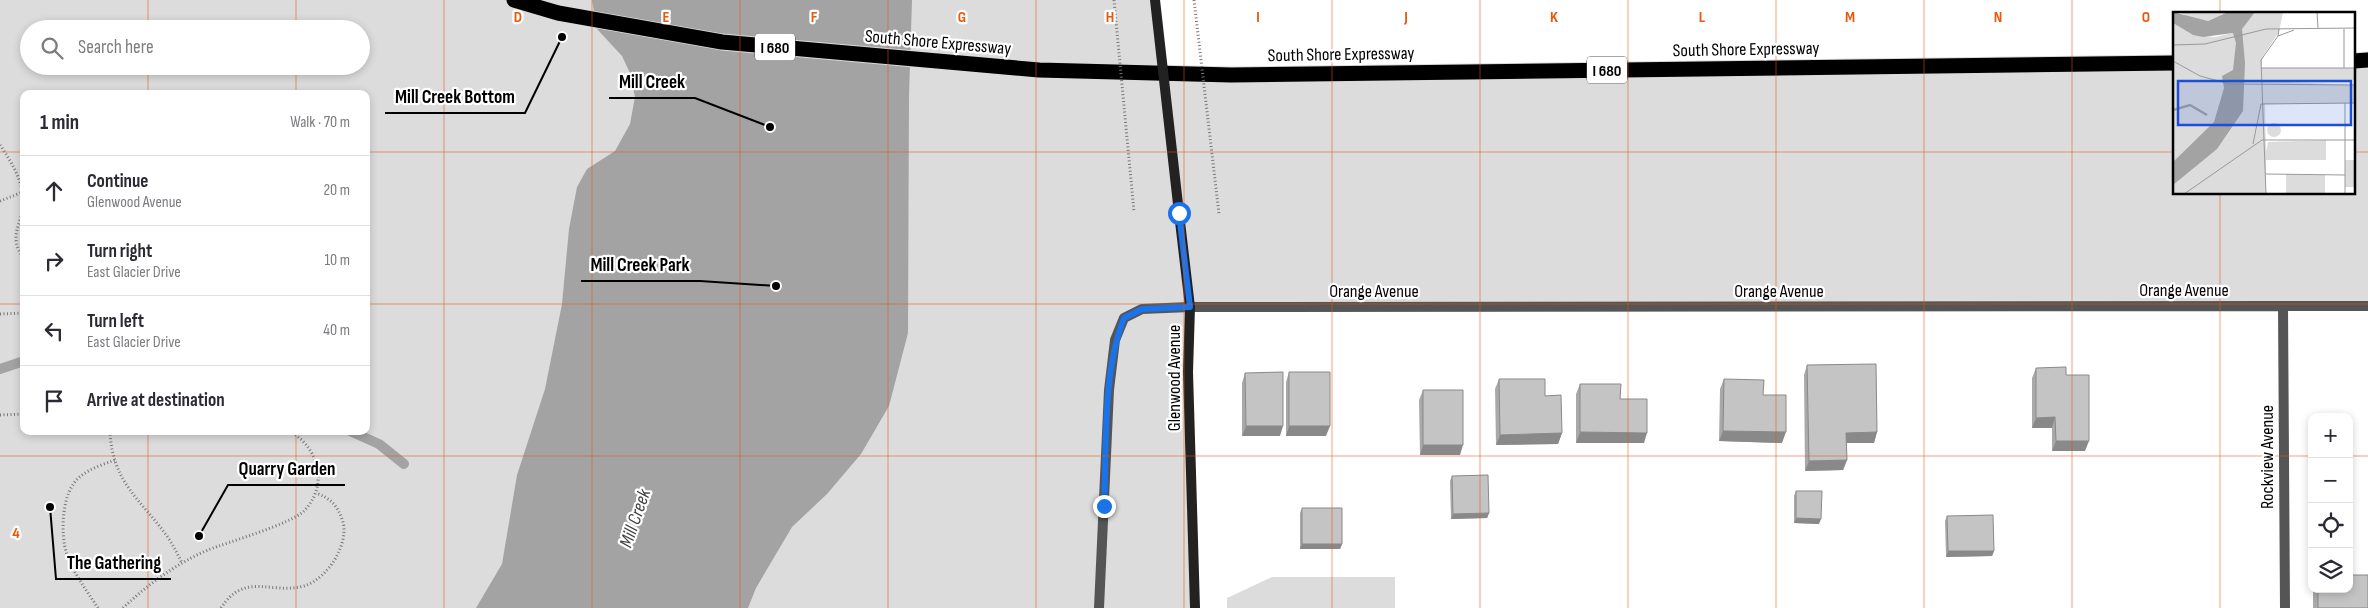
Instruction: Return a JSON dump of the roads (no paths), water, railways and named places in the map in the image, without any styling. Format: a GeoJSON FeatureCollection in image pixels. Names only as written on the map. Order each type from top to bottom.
{"type":"FeatureCollection","features":[{"type":"Feature","properties":{"kind":"highway","name":"South Shore Expressway"},"geometry":{"type":"LineString","coordinates":[[514,0],[558,12],[722,42],[1039,70],[1231,75],[2173,63]]}},
{"type":"Feature","properties":{"kind":"main road","name":"Glenwood Avenue"},"geometry":{"type":"LineString","coordinates":[[1155,0],[1190,307],[1188,372],[1195,608]]}},
{"type":"Feature","properties":{"kind":"street","name":"Rockview Avenue"},"geometry":{"type":"LineString","coordinates":[[2283,306],[2285,608]]}},
{"type":"Feature","properties":{"kind":"street","name":"Orange Avenue"},"geometry":{"type":"LineString","coordinates":[[1099,608],[1109,390],[1115,340],[1124,318],[1142,309],[1190,307],[2368,306]]}},
{"type":"Feature","properties":{"kind":"water"},"geometry":{"type":"Polygon","coordinates":[[[592,0],[912,0],[909,96],[908,333],[889,406],[861,454],[827,494],[792,527],[756,588],[748,608],[476,608],[502,564],[517,475],[545,389],[562,304],[569,229],[577,187],[587,169],[615,151],[630,124],[635,97],[630,73],[622,56],[597,29],[592,0]]]}},
{"type":"Feature","properties":{"kind":"waterway"},"geometry":{"type":"LineString","coordinates":[[0,369],[20,362]]}},
{"type":"Feature","properties":{"kind":"waterway"},"geometry":{"type":"LineString","coordinates":[[359,435],[379,444],[404,464]]}},
{"type":"Feature","properties":{"kind":"place","name":"Mill Creek Bottom"},"geometry":{"type":"Point","coordinates":[562,37]}},
{"type":"Feature","properties":{"kind":"place","name":"Mill Creek"},"geometry":{"type":"Point","coordinates":[770,127]}},
{"type":"Feature","properties":{"kind":"place","name":"Mill Creek Park"},"geometry":{"type":"Point","coordinates":[776,286]}},
{"type":"Feature","properties":{"kind":"place","name":"The Gathering"},"geometry":{"type":"Point","coordinates":[50,507]}},
{"type":"Feature","properties":{"kind":"place","name":"Quarry Garden"},"geometry":{"type":"Point","coordinates":[199,536]}}]}
